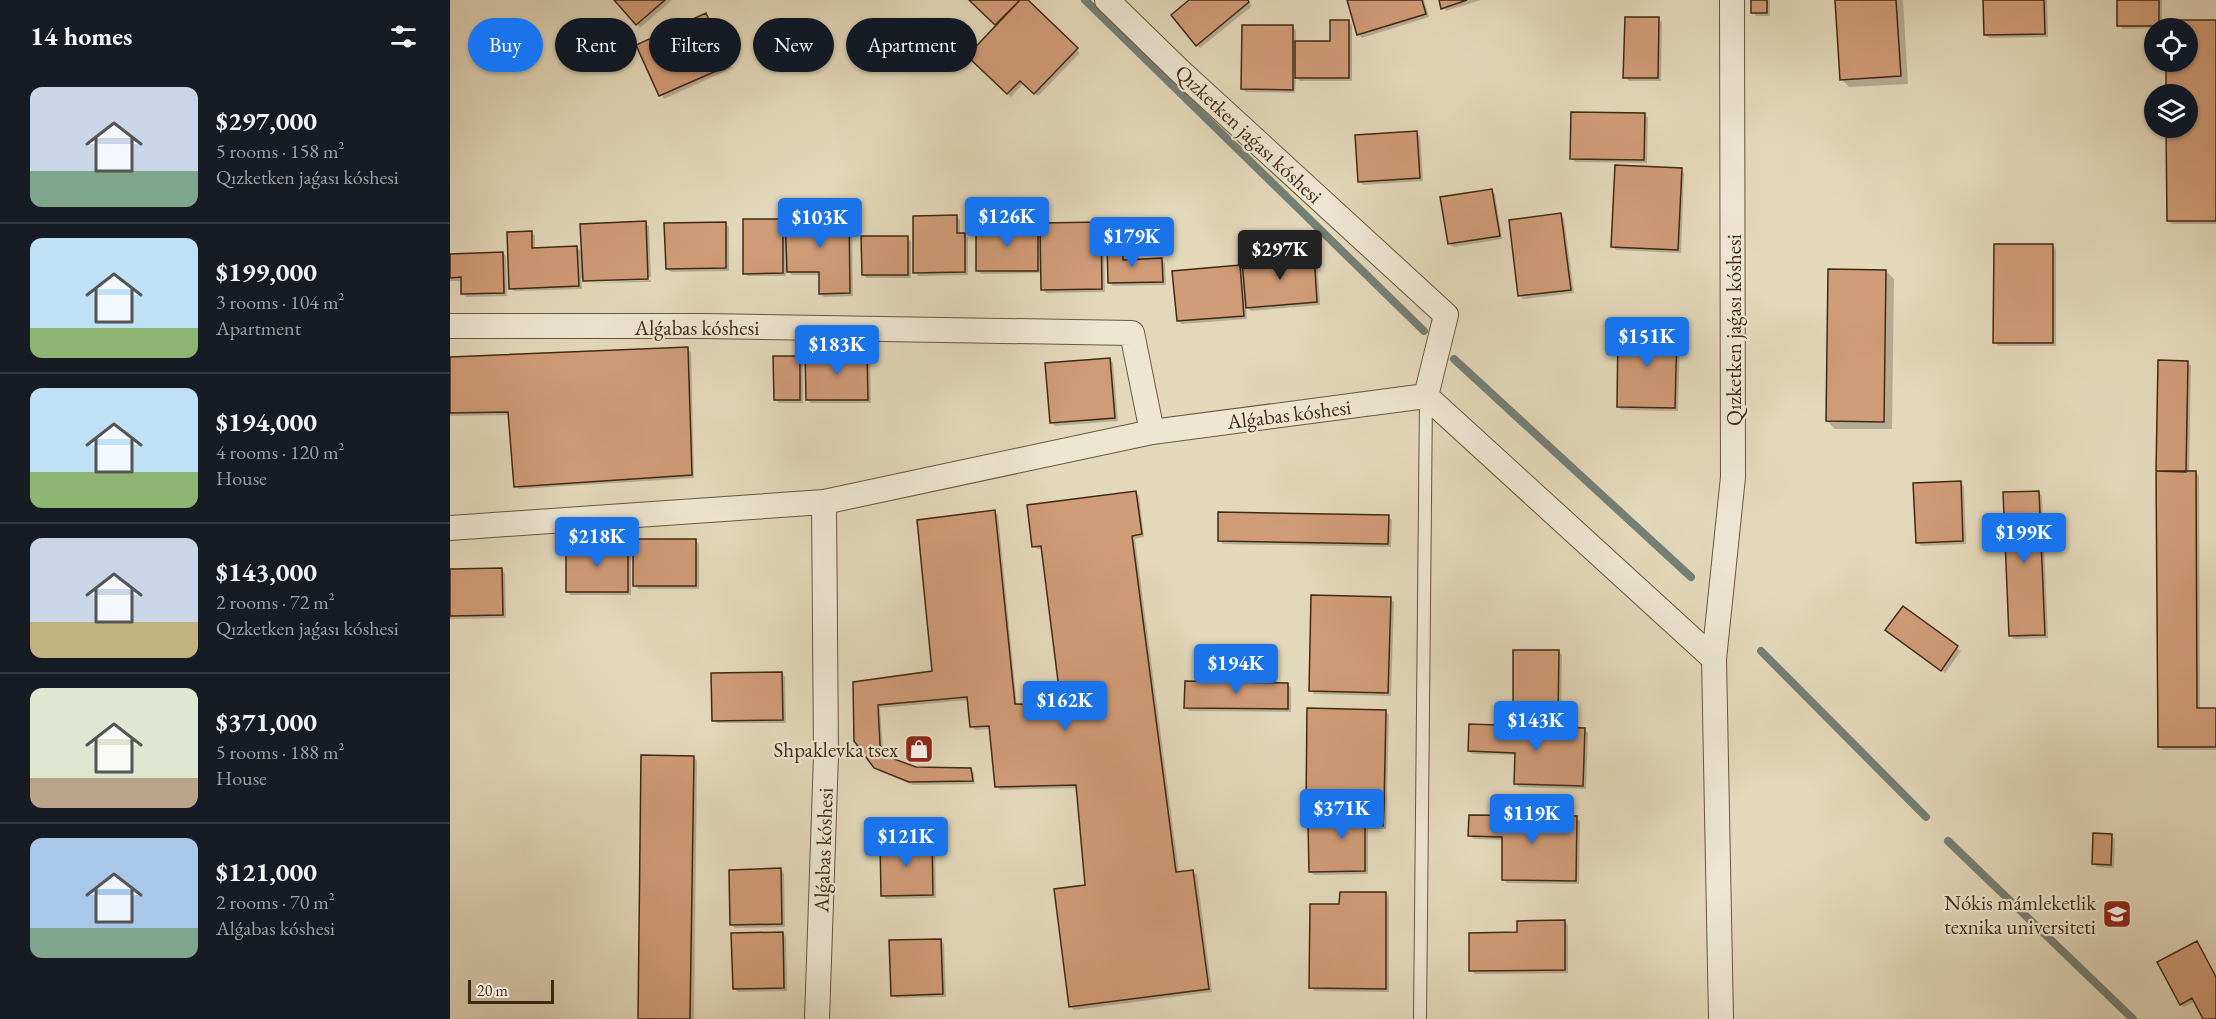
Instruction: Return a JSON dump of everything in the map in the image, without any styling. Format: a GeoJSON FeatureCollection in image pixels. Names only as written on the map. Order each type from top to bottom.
{"type":"FeatureCollection","features":[{"type":"Feature","properties":{"kind":"street","name":"Qızketken jaǵası kóshesi"},"geometry":{"type":"LineString","coordinates":[[1107,0],[1180,71],[1446,315],[1426,396]]}},
{"type":"Feature","properties":{"kind":"street","name":"Qızketken jaǵası kóshesi"},"geometry":{"type":"LineString","coordinates":[[1720,1019],[1714,659],[1733,477],[1732,0]]}},
{"type":"Feature","properties":{"kind":"street","name":"Alǵabas kóshesi"},"geometry":{"type":"LineString","coordinates":[[450,326],[704,326],[1132,333],[1152,432]]}},
{"type":"Feature","properties":{"kind":"street"},"geometry":{"type":"LineString","coordinates":[[1426,396],[1714,659]]}},
{"type":"Feature","properties":{"kind":"street","name":"Alǵabas kóshesi"},"geometry":{"type":"LineString","coordinates":[[450,528],[824,502],[1152,432],[1426,396]]}},
{"type":"Feature","properties":{"kind":"street","name":"Alǵabas kóshesi"},"geometry":{"type":"LineString","coordinates":[[818,1019],[826,755],[824,502]]}},
{"type":"Feature","properties":{"kind":"lane"},"geometry":{"type":"LineString","coordinates":[[1420,1019],[1426,396]]}},
{"type":"Feature","properties":{"kind":"building"},"geometry":{"type":"Polygon","coordinates":[[[614,0],[665,0],[637,24],[637,18],[630,18],[614,0]]]}},
{"type":"Feature","properties":{"kind":"building"},"geometry":{"type":"Polygon","coordinates":[[[969,0],[1020,0],[995,25],[969,0]]]}},
{"type":"Feature","properties":{"kind":"building"},"geometry":{"type":"Polygon","coordinates":[[[1020,0],[1028,0],[1078,48],[1034,94],[1020,81],[1007,94],[977,66],[977,45],[1020,0]]]}},
{"type":"Feature","properties":{"kind":"building"},"geometry":{"type":"Polygon","coordinates":[[[1189,0],[1248,0],[1249,2],[1196,46],[1171,15],[1189,0]]]}},
{"type":"Feature","properties":{"kind":"building"},"geometry":{"type":"Polygon","coordinates":[[[1347,0],[1422,0],[1426,14],[1357,35],[1347,0]]]}},
{"type":"Feature","properties":{"kind":"building"},"geometry":{"type":"Polygon","coordinates":[[[1439,0],[1467,0],[1441,9],[1439,0]]]}},
{"type":"Feature","properties":{"kind":"building"},"geometry":{"type":"Polygon","coordinates":[[[1751,0],[1767,0],[1767,13],[1751,13],[1751,0]]]}},
{"type":"Feature","properties":{"kind":"building"},"geometry":{"type":"Polygon","coordinates":[[[1835,0],[1896,0],[1901,76],[1840,80],[1835,0]]]}},
{"type":"Feature","properties":{"kind":"building"},"geometry":{"type":"Polygon","coordinates":[[[1983,0],[2044,0],[2045,34],[1984,35],[1983,0]]]}},
{"type":"Feature","properties":{"kind":"building"},"geometry":{"type":"Polygon","coordinates":[[[2117,0],[2159,0],[2159,18],[2144,18],[2144,26],[2117,26],[2117,0]]]}},
{"type":"Feature","properties":{"kind":"building"},"geometry":{"type":"Polygon","coordinates":[[[706,13],[708,18],[695,18],[706,13]]]}},
{"type":"Feature","properties":{"kind":"building"},"geometry":{"type":"Polygon","coordinates":[[[1625,17],[1659,17],[1658,78],[1623,78],[1625,17]]]}},
{"type":"Feature","properties":{"kind":"building"},"geometry":{"type":"Polygon","coordinates":[[[1330,20],[1349,20],[1349,78],[1295,78],[1295,41],[1330,41],[1330,20]]]}},
{"type":"Feature","properties":{"kind":"building"},"geometry":{"type":"Polygon","coordinates":[[[2198,20],[2216,20],[2216,221],[2167,221],[2166,138],[2198,138],[2198,84],[2166,84],[2166,72],[2198,72],[2198,20]]]}},
{"type":"Feature","properties":{"kind":"building"},"geometry":{"type":"Polygon","coordinates":[[[1242,25],[1293,25],[1293,90],[1241,89],[1242,25]]]}},
{"type":"Feature","properties":{"kind":"building"},"geometry":{"type":"Polygon","coordinates":[[[649,39],[649,72],[714,72],[659,96],[637,45],[649,39]]]}},
{"type":"Feature","properties":{"kind":"building"},"geometry":{"type":"Polygon","coordinates":[[[1571,112],[1645,113],[1644,160],[1570,159],[1571,112]]]}},
{"type":"Feature","properties":{"kind":"building"},"geometry":{"type":"Polygon","coordinates":[[[1417,131],[1420,178],[1358,182],[1355,135],[1417,131]]]}},
{"type":"Feature","properties":{"kind":"building"},"geometry":{"type":"Polygon","coordinates":[[[1615,165],[1682,168],[1678,250],[1611,247],[1615,165]]]}},
{"type":"Feature","properties":{"kind":"building"},"geometry":{"type":"Polygon","coordinates":[[[1492,189],[1500,236],[1448,244],[1440,197],[1492,189]]]}},
{"type":"Feature","properties":{"kind":"building"},"geometry":{"type":"Polygon","coordinates":[[[849,213],[850,293],[819,294],[819,272],[787,272],[785,215],[849,213]]]}},
{"type":"Feature","properties":{"kind":"building"},"geometry":{"type":"Polygon","coordinates":[[[1561,213],[1571,290],[1518,296],[1509,220],[1561,213]]]}},
{"type":"Feature","properties":{"kind":"building"},"geometry":{"type":"Polygon","coordinates":[[[957,215],[957,233],[965,233],[965,272],[913,273],[913,216],[957,215]]]}},
{"type":"Feature","properties":{"kind":"building"},"geometry":{"type":"Polygon","coordinates":[[[743,219],[783,219],[783,273],[743,274],[743,219]]]}},
{"type":"Feature","properties":{"kind":"building"},"geometry":{"type":"Polygon","coordinates":[[[646,221],[648,279],[583,281],[580,224],[646,221]]]}},
{"type":"Feature","properties":{"kind":"building"},"geometry":{"type":"Polygon","coordinates":[[[726,222],[726,268],[666,269],[664,223],[726,222]]]}},
{"type":"Feature","properties":{"kind":"building"},"geometry":{"type":"Polygon","coordinates":[[[1101,222],[1102,289],[1041,290],[1040,223],[1101,222]]]}},
{"type":"Feature","properties":{"kind":"building"},"geometry":{"type":"Polygon","coordinates":[[[976,224],[1038,224],[1038,271],[976,271],[976,224]]]}},
{"type":"Feature","properties":{"kind":"building"},"geometry":{"type":"Polygon","coordinates":[[[532,231],[532,248],[577,246],[579,286],[509,289],[507,232],[532,231]]]}},
{"type":"Feature","properties":{"kind":"building"},"geometry":{"type":"Polygon","coordinates":[[[861,236],[908,236],[908,275],[862,275],[861,236]]]}},
{"type":"Feature","properties":{"kind":"building"},"geometry":{"type":"Polygon","coordinates":[[[1123,244],[1123,260],[1162,258],[1163,282],[1108,283],[1107,245],[1123,244]]]}},
{"type":"Feature","properties":{"kind":"building"},"geometry":{"type":"Polygon","coordinates":[[[1994,244],[2053,244],[2053,343],[1993,343],[1994,244]]]}},
{"type":"Feature","properties":{"kind":"building"},"geometry":{"type":"Polygon","coordinates":[[[503,252],[504,293],[461,294],[461,277],[450,278],[450,254],[503,252]]]}},
{"type":"Feature","properties":{"kind":"building"},"geometry":{"type":"Polygon","coordinates":[[[1314,254],[1317,302],[1246,308],[1242,260],[1314,254]]]}},
{"type":"Feature","properties":{"kind":"building"},"geometry":{"type":"Polygon","coordinates":[[[1240,265],[1244,316],[1177,321],[1172,271],[1240,265]]]}},
{"type":"Feature","properties":{"kind":"building"},"geometry":{"type":"Polygon","coordinates":[[[1828,269],[1886,270],[1884,422],[1826,421],[1828,269]]]}},
{"type":"Feature","properties":{"kind":"building"},"geometry":{"type":"Polygon","coordinates":[[[1618,329],[1677,330],[1675,408],[1617,407],[1618,329]]]}},
{"type":"Feature","properties":{"kind":"building"},"geometry":{"type":"Polygon","coordinates":[[[688,347],[692,475],[514,487],[508,412],[450,413],[450,357],[688,347]]]}},
{"type":"Feature","properties":{"kind":"building"},"geometry":{"type":"Polygon","coordinates":[[[867,352],[868,400],[806,400],[805,353],[867,352]]]}},
{"type":"Feature","properties":{"kind":"building"},"geometry":{"type":"Polygon","coordinates":[[[773,356],[800,356],[800,400],[774,400],[773,356]]]}},
{"type":"Feature","properties":{"kind":"building"},"geometry":{"type":"Polygon","coordinates":[[[1110,358],[1115,418],[1050,423],[1045,363],[1110,358]]]}},
{"type":"Feature","properties":{"kind":"building"},"geometry":{"type":"Polygon","coordinates":[[[2158,360],[2188,361],[2186,472],[2156,471],[2158,360]]]}},
{"type":"Feature","properties":{"kind":"building"},"geometry":{"type":"Polygon","coordinates":[[[2156,471],[2196,471],[2197,708],[2216,708],[2216,747],[2158,747],[2156,471]]]}},
{"type":"Feature","properties":{"kind":"building"},"geometry":{"type":"Polygon","coordinates":[[[1961,481],[1963,541],[1916,543],[1913,483],[1961,481]]]}},
{"type":"Feature","properties":{"kind":"building"},"geometry":{"type":"Polygon","coordinates":[[[1136,491],[1142,534],[1132,536],[1176,872],[1193,870],[1209,989],[1069,1007],[1054,889],[1085,885],[1076,785],[995,787],[989,726],[970,727],[967,697],[878,705],[880,745],[886,756],[916,767],[971,768],[973,781],[909,782],[874,768],[854,741],[853,682],[932,671],[917,520],[995,510],[1015,704],[1061,705],[1041,546],[1032,547],[1027,505],[1136,491]]]}},
{"type":"Feature","properties":{"kind":"building"},"geometry":{"type":"Polygon","coordinates":[[[2039,491],[2045,635],[2009,636],[2003,492],[2039,491]]]}},
{"type":"Feature","properties":{"kind":"building"},"geometry":{"type":"Polygon","coordinates":[[[1218,512],[1389,515],[1388,544],[1218,541],[1218,512]]]}},
{"type":"Feature","properties":{"kind":"building"},"geometry":{"type":"Polygon","coordinates":[[[633,539],[696,539],[696,586],[633,586],[633,539]]]}},
{"type":"Feature","properties":{"kind":"building"},"geometry":{"type":"Polygon","coordinates":[[[566,545],[628,545],[628,592],[566,592],[566,545]]]}},
{"type":"Feature","properties":{"kind":"building"},"geometry":{"type":"Polygon","coordinates":[[[502,568],[503,615],[450,616],[450,569],[502,568]]]}},
{"type":"Feature","properties":{"kind":"building"},"geometry":{"type":"Polygon","coordinates":[[[1311,595],[1391,597],[1388,693],[1309,691],[1311,595]]]}},
{"type":"Feature","properties":{"kind":"building"},"geometry":{"type":"Polygon","coordinates":[[[1903,606],[1958,646],[1941,671],[1885,630],[1903,606]]]}},
{"type":"Feature","properties":{"kind":"building"},"geometry":{"type":"Polygon","coordinates":[[[1513,650],[1559,650],[1558,717],[1513,717],[1513,650]]]}},
{"type":"Feature","properties":{"kind":"building"},"geometry":{"type":"Polygon","coordinates":[[[782,672],[783,720],[712,721],[711,673],[782,672]]]}},
{"type":"Feature","properties":{"kind":"building"},"geometry":{"type":"Polygon","coordinates":[[[1185,681],[1288,683],[1288,709],[1184,708],[1185,681]]]}},
{"type":"Feature","properties":{"kind":"building"},"geometry":{"type":"Polygon","coordinates":[[[1307,708],[1386,710],[1384,808],[1306,806],[1307,708]]]}},
{"type":"Feature","properties":{"kind":"building"},"geometry":{"type":"Polygon","coordinates":[[[1469,724],[1585,728],[1583,786],[1514,784],[1515,753],[1468,751],[1469,724]]]}},
{"type":"Feature","properties":{"kind":"building"},"geometry":{"type":"Polygon","coordinates":[[[641,755],[694,756],[690,1019],[638,1019],[641,755]]]}},
{"type":"Feature","properties":{"kind":"building"},"geometry":{"type":"Polygon","coordinates":[[[1338,807],[1384,808],[1383,826],[1365,826],[1365,871],[1309,872],[1308,824],[1338,823],[1338,807]]]}},
{"type":"Feature","properties":{"kind":"building"},"geometry":{"type":"Polygon","coordinates":[[[1469,815],[1577,816],[1576,881],[1502,880],[1502,837],[1468,836],[1469,815]]]}},
{"type":"Feature","properties":{"kind":"building"},"geometry":{"type":"Polygon","coordinates":[[[2093,833],[2112,834],[2111,865],[2092,864],[2093,833]]]}},
{"type":"Feature","properties":{"kind":"building"},"geometry":{"type":"Polygon","coordinates":[[[932,840],[933,895],[881,896],[880,841],[932,840]]]}},
{"type":"Feature","properties":{"kind":"building"},"geometry":{"type":"Polygon","coordinates":[[[781,868],[782,924],[730,925],[729,870],[781,868]]]}},
{"type":"Feature","properties":{"kind":"building"},"geometry":{"type":"Polygon","coordinates":[[[1340,892],[1386,892],[1386,989],[1309,988],[1310,904],[1339,904],[1340,892]]]}},
{"type":"Feature","properties":{"kind":"building"},"geometry":{"type":"Polygon","coordinates":[[[1565,920],[1565,970],[1469,971],[1469,933],[1517,932],[1517,921],[1565,920]]]}},
{"type":"Feature","properties":{"kind":"building"},"geometry":{"type":"Polygon","coordinates":[[[783,932],[784,988],[733,989],[731,933],[783,932]]]}},
{"type":"Feature","properties":{"kind":"building"},"geometry":{"type":"Polygon","coordinates":[[[941,939],[943,994],[891,996],[889,940],[941,939]]]}},
{"type":"Feature","properties":{"kind":"building"},"geometry":{"type":"Polygon","coordinates":[[[2197,941],[2216,977],[2216,1019],[2203,1019],[2192,998],[2180,1005],[2157,962],[2197,941]]]}},
{"type":"Feature","properties":{"kind":"waterway"},"geometry":{"type":"LineString","coordinates":[[1085,0],[1424,331]]}},
{"type":"Feature","properties":{"kind":"waterway"},"geometry":{"type":"LineString","coordinates":[[1454,359],[1691,577]]}},
{"type":"Feature","properties":{"kind":"waterway"},"geometry":{"type":"LineString","coordinates":[[1761,651],[1926,817]]}},
{"type":"Feature","properties":{"kind":"waterway"},"geometry":{"type":"LineString","coordinates":[[1948,841],[2133,1019]]}},
{"type":"Feature","properties":{"kind":"place","name":"Shpaklevka tsex"},"geometry":{"type":"Point","coordinates":[919,749]}},
{"type":"Feature","properties":{"kind":"place","name":"Nókis mámleketlik texnika universiteti"},"geometry":{"type":"Point","coordinates":[2117,914]}}]}
